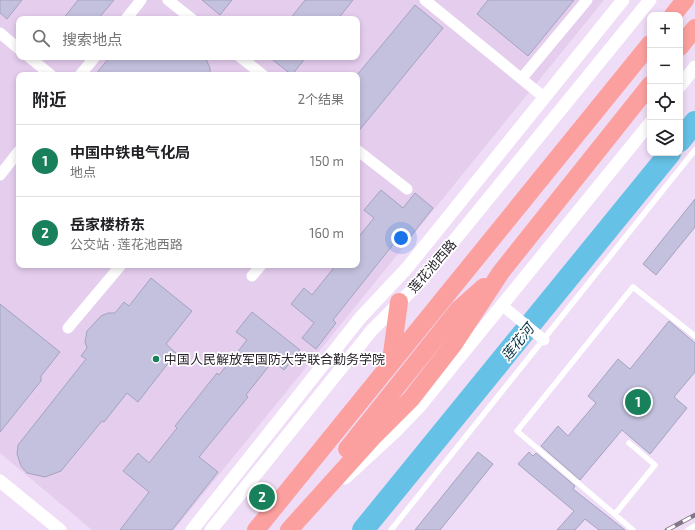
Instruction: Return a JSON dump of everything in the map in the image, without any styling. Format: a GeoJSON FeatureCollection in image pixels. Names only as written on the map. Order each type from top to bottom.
{"type":"FeatureCollection","features":[{"type":"Feature","properties":{"kind":"highway"},"geometry":{"type":"LineString","coordinates":[[675,12],[685,0]]}},
{"type":"Feature","properties":{"kind":"highway"},"geometry":{"type":"LineString","coordinates":[[683,43],[695,28]]}},
{"type":"Feature","properties":{"kind":"highway"},"geometry":{"type":"LineString","coordinates":[[256,530],[647,48]]}},
{"type":"Feature","properties":{"kind":"highway"},"geometry":{"type":"LineString","coordinates":[[289,530],[302,514],[411,399],[453,345],[501,272],[647,89]]}},
{"type":"Feature","properties":{"kind":"highway"},"geometry":{"type":"LineString","coordinates":[[391,362],[399,302]]}},
{"type":"Feature","properties":{"kind":"street"},"geometry":{"type":"LineString","coordinates":[[128,16],[141,0]]}},
{"type":"Feature","properties":{"kind":"street"},"geometry":{"type":"LineString","coordinates":[[168,0],[188,16]]}},
{"type":"Feature","properties":{"kind":"street"},"geometry":{"type":"LineString","coordinates":[[425,0],[545,98]]}},
{"type":"Feature","properties":{"kind":"street"},"geometry":{"type":"LineString","coordinates":[[522,78],[587,0]]}},
{"type":"Feature","properties":{"kind":"street","name":"莲花池西路"},"geometry":{"type":"LineString","coordinates":[[192,530],[361,317],[407,268],[624,0]]}},
{"type":"Feature","properties":{"kind":"street","name":"莲花池西路"},"geometry":{"type":"LineString","coordinates":[[211,530],[372,330],[422,280],[650,0]]}},
{"type":"Feature","properties":{"kind":"street"},"geometry":{"type":"LineString","coordinates":[[0,33],[16,46]]}},
{"type":"Feature","properties":{"kind":"street"},"geometry":{"type":"LineString","coordinates":[[33,60],[47,72]]}},
{"type":"Feature","properties":{"kind":"street"},"geometry":{"type":"LineString","coordinates":[[82,72],[92,60]]}},
{"type":"Feature","properties":{"kind":"street"},"geometry":{"type":"LineString","coordinates":[[244,60],[258,72]]}},
{"type":"Feature","properties":{"kind":"street"},"geometry":{"type":"LineString","coordinates":[[682,84],[695,67]]}},
{"type":"Feature","properties":{"kind":"street"},"geometry":{"type":"LineString","coordinates":[[302,514],[360,465],[395,432],[447,374],[647,127]]}},
{"type":"Feature","properties":{"kind":"street"},"geometry":{"type":"LineString","coordinates":[[360,152],[407,189]]}},
{"type":"Feature","properties":{"kind":"street"},"geometry":{"type":"LineString","coordinates":[[0,175],[16,155]]}},
{"type":"Feature","properties":{"kind":"street"},"geometry":{"type":"LineString","coordinates":[[68,328],[118,268]]}},
{"type":"Feature","properties":{"kind":"street"},"geometry":{"type":"LineString","coordinates":[[252,276],[259,268]]}},
{"type":"Feature","properties":{"kind":"street"},"geometry":{"type":"LineString","coordinates":[[385,291],[399,302]]}},
{"type":"Feature","properties":{"kind":"street"},"geometry":{"type":"LineString","coordinates":[[503,306],[544,340]]}},
{"type":"Feature","properties":{"kind":"street"},"geometry":{"type":"LineString","coordinates":[[0,481],[60,530]]}},
{"type":"Feature","properties":{"kind":"lane"},"geometry":{"type":"LineString","coordinates":[[391,530],[695,150]]}},
{"type":"Feature","properties":{"kind":"lane"},"geometry":{"type":"LineString","coordinates":[[633,530],[517,431],[633,287],[695,336]]}},
{"type":"Feature","properties":{"kind":"lane"},"geometry":{"type":"LineString","coordinates":[[615,514],[655,465],[629,443]]}},
{"type":"Feature","properties":{"kind":"lane"},"geometry":{"type":"LineString","coordinates":[[688,530],[695,526]]}},
{"type":"Feature","properties":{"kind":"shaded area","name":"中国人民解放军国防大学联合勤务学院"},"geometry":{"type":"Polygon","coordinates":[[[0,0],[604,0],[174,530],[92,530],[0,453],[0,0]]]}},
{"type":"Feature","properties":{"kind":"building"},"geometry":{"type":"Polygon","coordinates":[[[0,0],[22,0],[7,19],[0,13],[0,0]]]}},
{"type":"Feature","properties":{"kind":"building"},"geometry":{"type":"Polygon","coordinates":[[[78,0],[114,0],[101,16],[65,16],[78,0]]]}},
{"type":"Feature","properties":{"kind":"building"},"geometry":{"type":"Polygon","coordinates":[[[202,0],[232,0],[220,15],[202,0]]]}},
{"type":"Feature","properties":{"kind":"building"},"geometry":{"type":"Polygon","coordinates":[[[305,0],[353,0],[340,16],[292,16],[305,0]]]}},
{"type":"Feature","properties":{"kind":"building"},"geometry":{"type":"Polygon","coordinates":[[[488,0],[574,0],[528,56],[477,14],[488,0]]]}},
{"type":"Feature","properties":{"kind":"building"},"geometry":{"type":"Polygon","coordinates":[[[415,5],[443,28],[360,129],[359,72],[415,5]]]}},
{"type":"Feature","properties":{"kind":"building"},"geometry":{"type":"Polygon","coordinates":[[[108,60],[206,60],[210,68],[210,72],[98,72],[108,60]]]}},
{"type":"Feature","properties":{"kind":"building"},"geometry":{"type":"Polygon","coordinates":[[[273,60],[304,60],[294,72],[288,72],[273,60]]]}},
{"type":"Feature","properties":{"kind":"building"},"geometry":{"type":"Polygon","coordinates":[[[381,190],[403,208],[415,193],[433,208],[410,237],[403,232],[333,320],[336,323],[316,349],[302,338],[314,323],[291,304],[304,288],[312,295],[334,268],[360,268],[360,235],[374,218],[364,210],[381,190]]]}},
{"type":"Feature","properties":{"kind":"building"},"geometry":{"type":"Polygon","coordinates":[[[695,199],[695,227],[656,275],[643,264],[695,199]]]}},
{"type":"Feature","properties":{"kind":"building"},"geometry":{"type":"Polygon","coordinates":[[[151,278],[192,311],[166,344],[176,353],[138,402],[127,393],[61,471],[45,477],[27,473],[21,466],[17,454],[18,445],[86,359],[81,356],[87,348],[85,342],[87,331],[101,316],[108,313],[115,313],[124,302],[129,306],[151,278]]]}},
{"type":"Feature","properties":{"kind":"building"},"geometry":{"type":"Polygon","coordinates":[[[0,304],[60,352],[41,376],[41,381],[0,432],[0,304]]]}},
{"type":"Feature","properties":{"kind":"building"},"geometry":{"type":"Polygon","coordinates":[[[252,312],[300,350],[284,370],[273,361],[246,395],[248,397],[199,457],[218,472],[172,530],[120,530],[149,492],[123,471],[138,453],[149,463],[177,428],[175,426],[217,373],[219,375],[247,340],[236,332],[252,312]]]}},
{"type":"Feature","properties":{"kind":"building"},"geometry":{"type":"Polygon","coordinates":[[[669,321],[695,343],[695,372],[674,397],[687,408],[650,454],[622,430],[580,480],[541,446],[558,426],[568,436],[596,403],[588,396],[618,359],[630,369],[669,321]]]}},
{"type":"Feature","properties":{"kind":"building"},"geometry":{"type":"Polygon","coordinates":[[[478,452],[493,464],[440,530],[415,530],[478,452]]]}},
{"type":"Feature","properties":{"kind":"building"},"geometry":{"type":"Polygon","coordinates":[[[529,452],[533,456],[536,453],[575,486],[573,489],[625,530],[599,530],[585,519],[575,530],[557,530],[574,511],[518,464],[529,452]]]}},
{"type":"Feature","properties":{"kind":"waterway","name":"莲花河"},"geometry":{"type":"LineString","coordinates":[[683,137],[695,122]]}},
{"type":"Feature","properties":{"kind":"waterway","name":"莲花河"},"geometry":{"type":"LineString","coordinates":[[363,530],[668,156]]}},
{"type":"Feature","properties":{"kind":"railway"},"geometry":{"type":"LineString","coordinates":[[667,530],[695,515]]}},
{"type":"Feature","properties":{"kind":"place","name":"中国人民解放军国防大学联合勤务学院"},"geometry":{"type":"Point","coordinates":[156,359]}},
{"type":"Feature","properties":{"kind":"place","name":"中国中铁电气化局"},"geometry":{"type":"Point","coordinates":[638,402]}},
{"type":"Feature","properties":{"kind":"place","name":"岳家楼桥东"},"geometry":{"type":"Point","coordinates":[262,497]}}]}
